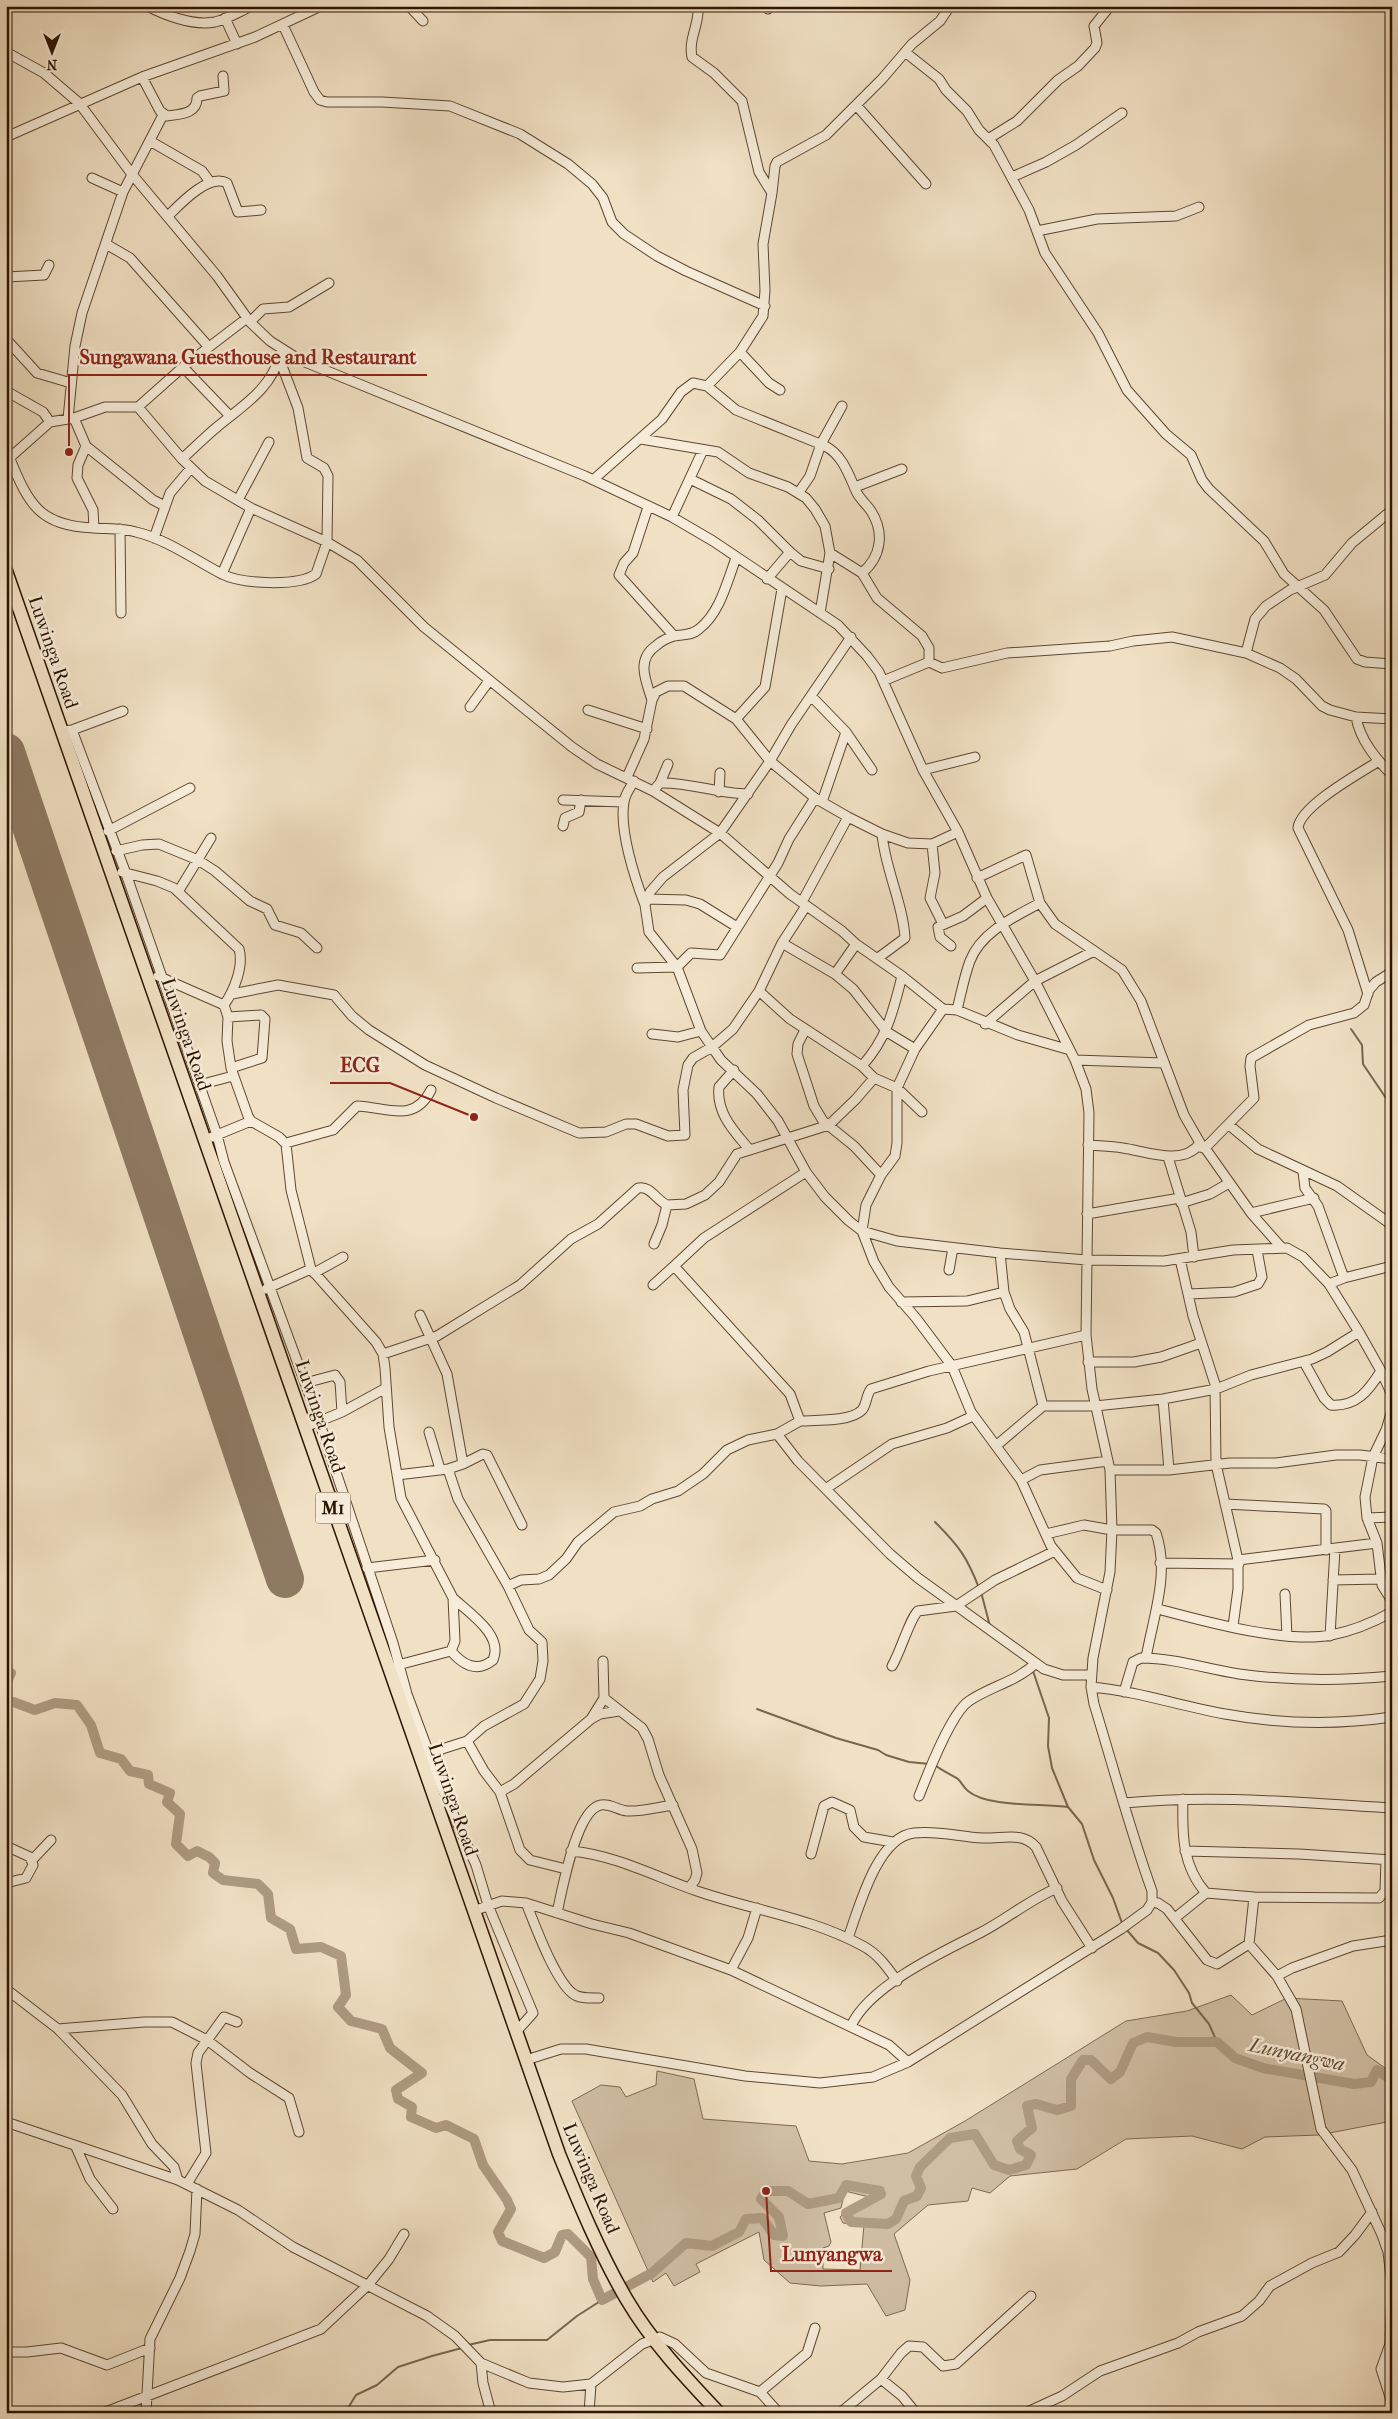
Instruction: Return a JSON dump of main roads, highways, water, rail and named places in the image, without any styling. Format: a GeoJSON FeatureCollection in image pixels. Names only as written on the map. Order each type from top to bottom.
{"type":"FeatureCollection","features":[{"type":"Feature","properties":{"kind":"highway","name":"Luwinga Road"},"geometry":{"type":"LineString","coordinates":[[6,571],[67,730],[112,874],[153,975],[162,1018],[184,1063],[200,1108],[204,1140],[219,1164],[263,1290],[305,1427],[394,1668],[426,1759],[473,1912],[576,2195],[627,2300],[653,2338],[719,2413]]}},
{"type":"Feature","properties":{"kind":"waterway"},"geometry":{"type":"LineString","coordinates":[[1351,1029],[1362,1045],[1363,1064],[1392,1107]]}},
{"type":"Feature","properties":{"kind":"waterway"},"geometry":{"type":"LineString","coordinates":[[935,1522],[962,1552],[979,1588]]}},
{"type":"Feature","properties":{"kind":"waterway"},"geometry":{"type":"LineString","coordinates":[[981,1592],[990,1626]]}},
{"type":"Feature","properties":{"kind":"waterway","name":"Lunyangwa"},"geometry":{"type":"LineString","coordinates":[[6,1670],[11,1673],[6,1684]]}},
{"type":"Feature","properties":{"kind":"waterway"},"geometry":{"type":"LineString","coordinates":[[1033,1671],[1049,1718],[1048,1746],[1052,1768],[1068,1807]]}},
{"type":"Feature","properties":{"kind":"waterway","name":"Lunyangwa"},"geometry":{"type":"LineString","coordinates":[[6,1694],[8,1700],[35,1710],[55,1703],[77,1705],[91,1725],[100,1753],[121,1759],[130,1771],[148,1775],[149,1784],[170,1793],[167,1802],[180,1814],[176,1844],[188,1856],[197,1851],[209,1857],[215,1863],[213,1873],[223,1880],[258,1884],[268,1894],[271,1918],[290,1929],[296,1949],[321,1947],[341,1956],[346,1995],[338,2007],[351,2021],[382,2029],[390,2048],[422,2073],[396,2090],[398,2099],[412,2107],[411,2117],[436,2128],[446,2125],[474,2139],[483,2165],[511,2209],[498,2232],[502,2241],[544,2258],[555,2252],[562,2235],[568,2234],[591,2257],[593,2279],[602,2300],[652,2273],[686,2243],[712,2246],[739,2232],[746,2219],[762,2218],[774,2235],[783,2236],[779,2217],[761,2199],[766,2191],[788,2191],[808,2204],[839,2198],[846,2185],[880,2191],[881,2194],[846,2213],[851,2222],[888,2224],[896,2219],[904,2201],[917,2196],[921,2188],[916,2176],[920,2167],[950,2138],[975,2134],[994,2165],[1009,2170],[1026,2165],[1031,2155],[1020,2149],[1017,2141],[1032,2128],[1027,2106],[1036,2104],[1057,2110],[1071,2106],[1071,2079],[1083,2060],[1091,2060],[1111,2079],[1120,2072],[1133,2043],[1147,2037],[1176,2042],[1217,2042],[1235,2058],[1263,2068],[1354,2084],[1371,2082],[1377,2070],[1392,2080]]}},
{"type":"Feature","properties":{"kind":"waterway"},"geometry":{"type":"LineString","coordinates":[[757,1709],[836,1738],[878,1750],[886,1755],[909,1762],[930,1764]]}},
{"type":"Feature","properties":{"kind":"waterway"},"geometry":{"type":"LineString","coordinates":[[935,1765],[958,1779],[968,1791],[989,1800],[1016,1804],[1068,1807],[1082,1824],[1094,1860],[1113,1898],[1122,1923]]}},
{"type":"Feature","properties":{"kind":"waterway"},"geometry":{"type":"LineString","coordinates":[[1126,1929],[1138,1943],[1158,1953],[1174,1970],[1189,1993],[1192,2003],[1209,2024],[1217,2042]]}},
{"type":"Feature","properties":{"kind":"waterway"},"geometry":{"type":"LineString","coordinates":[[468,2345],[490,2340],[547,2340],[577,2316],[602,2300]]}},
{"type":"Feature","properties":{"kind":"waterway"},"geometry":{"type":"LineString","coordinates":[[345,2413],[356,2395],[377,2385],[398,2367],[462,2348]]}},
{"type":"Feature","properties":{"kind":"place","name":"Sungawana Guesthouse and Restaurant"},"geometry":{"type":"Point","coordinates":[69,452]}},
{"type":"Feature","properties":{"kind":"place","name":"ECG"},"geometry":{"type":"Point","coordinates":[474,1117]}},
{"type":"Feature","properties":{"kind":"place","name":"Lunyangwa"},"geometry":{"type":"Point","coordinates":[766,2191]}}]}
